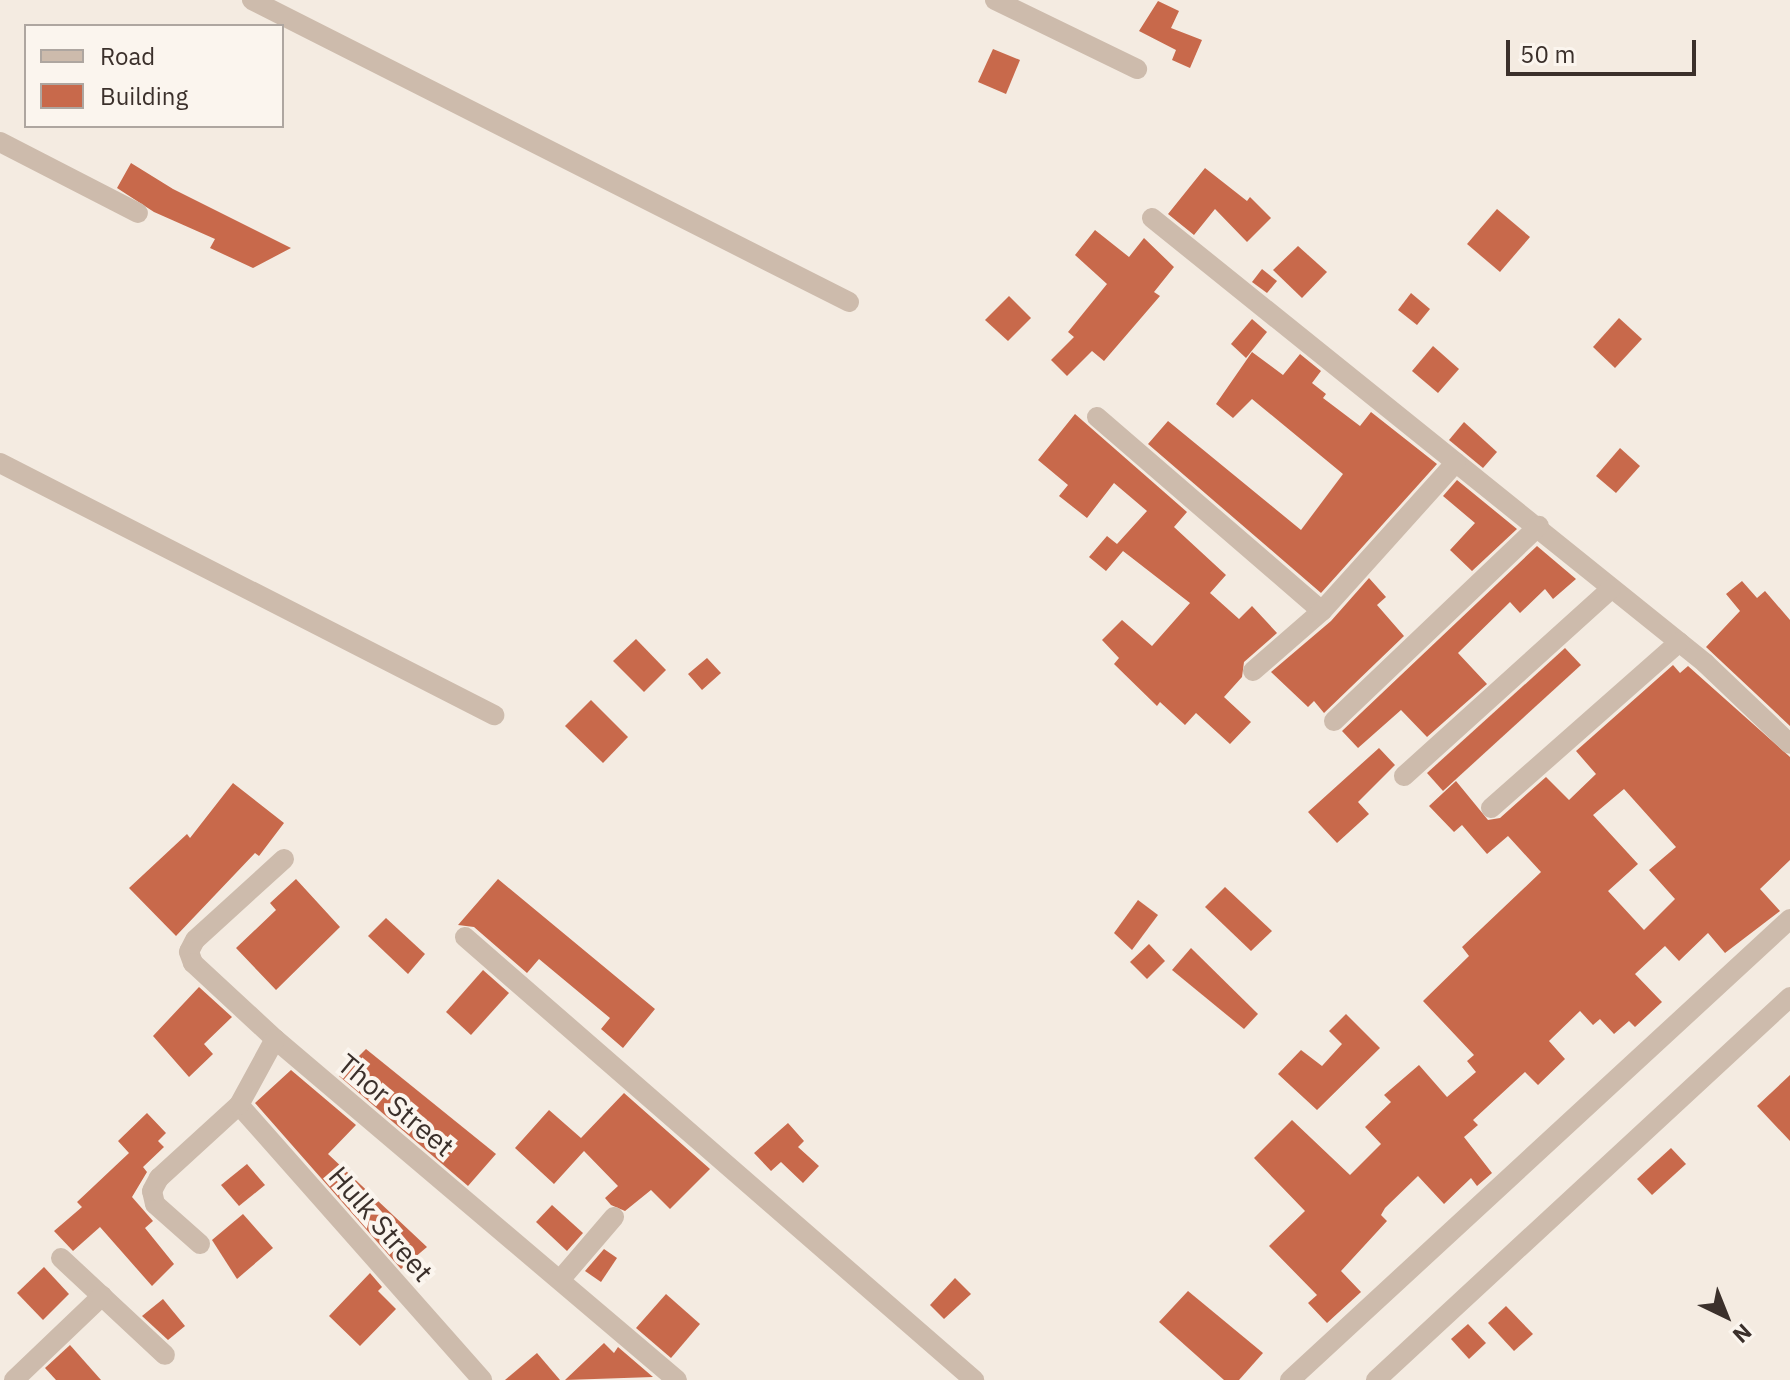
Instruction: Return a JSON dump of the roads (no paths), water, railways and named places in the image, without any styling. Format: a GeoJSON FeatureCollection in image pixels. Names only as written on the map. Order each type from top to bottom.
{"type":"FeatureCollection","features":[{"type":"Feature","properties":{"kind":"street"},"geometry":{"type":"LineString","coordinates":[[252,0],[849,302]]}},
{"type":"Feature","properties":{"kind":"street"},"geometry":{"type":"LineString","coordinates":[[995,0],[1137,69]]}},
{"type":"Feature","properties":{"kind":"street"},"geometry":{"type":"LineString","coordinates":[[0,142],[138,213]]}},
{"type":"Feature","properties":{"kind":"street"},"geometry":{"type":"LineString","coordinates":[[1152,218],[1539,526],[1611,589],[1679,642],[1790,744]]}},
{"type":"Feature","properties":{"kind":"street"},"geometry":{"type":"LineString","coordinates":[[1097,417],[1322,611]]}},
{"type":"Feature","properties":{"kind":"street"},"geometry":{"type":"LineString","coordinates":[[1253,671],[1322,611],[1456,462]]}},
{"type":"Feature","properties":{"kind":"street"},"geometry":{"type":"LineString","coordinates":[[0,463],[494,715]]}},
{"type":"Feature","properties":{"kind":"street"},"geometry":{"type":"LineString","coordinates":[[1334,721],[1539,526]]}},
{"type":"Feature","properties":{"kind":"street"},"geometry":{"type":"LineString","coordinates":[[1404,776],[1611,589]]}},
{"type":"Feature","properties":{"kind":"street"},"geometry":{"type":"LineString","coordinates":[[1491,808],[1679,642]]}},
{"type":"Feature","properties":{"kind":"street","name":"Thor Street"},"geometry":{"type":"LineString","coordinates":[[284,859],[195,940],[189,952],[193,963],[275,1039],[677,1380]]}},
{"type":"Feature","properties":{"kind":"street"},"geometry":{"type":"LineString","coordinates":[[1290,1380],[1790,919]]}},
{"type":"Feature","properties":{"kind":"street"},"geometry":{"type":"LineString","coordinates":[[465,937],[974,1380]]}},
{"type":"Feature","properties":{"kind":"street"},"geometry":{"type":"LineString","coordinates":[[1376,1380],[1790,997]]}},
{"type":"Feature","properties":{"kind":"street"},"geometry":{"type":"LineString","coordinates":[[200,1244],[155,1204],[152,1191],[159,1178],[239,1105],[275,1039]]}},
{"type":"Feature","properties":{"kind":"street","name":"Hulk Street"},"geometry":{"type":"LineString","coordinates":[[239,1105],[482,1380]]}},
{"type":"Feature","properties":{"kind":"street"},"geometry":{"type":"LineString","coordinates":[[560,1280],[614,1217]]}},
{"type":"Feature","properties":{"kind":"street"},"geometry":{"type":"LineString","coordinates":[[61,1258],[165,1355]]}},
{"type":"Feature","properties":{"kind":"street"},"geometry":{"type":"LineString","coordinates":[[25,1376],[102,1296]]}}]}
